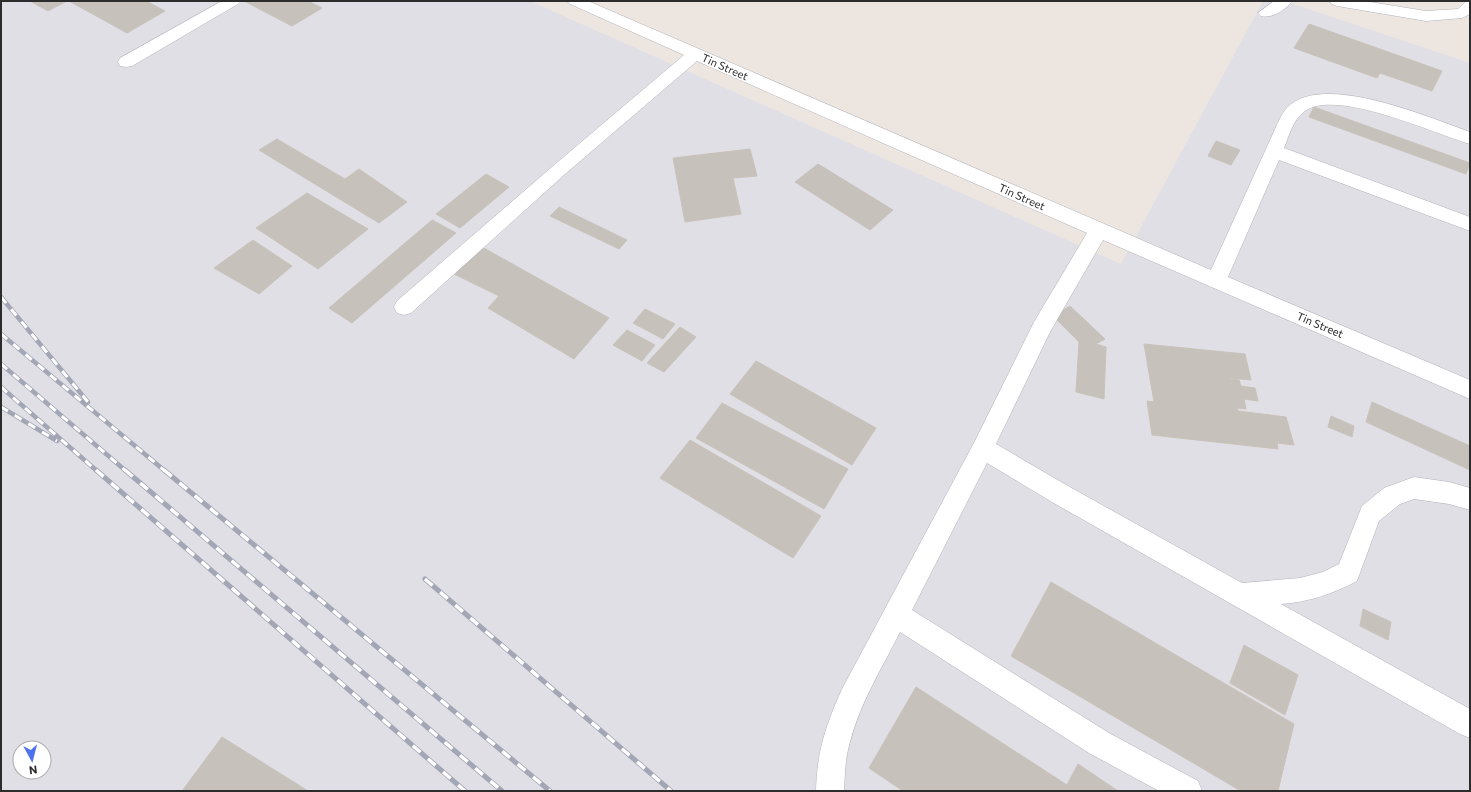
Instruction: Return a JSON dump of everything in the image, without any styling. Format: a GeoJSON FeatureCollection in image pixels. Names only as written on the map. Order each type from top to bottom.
{"type":"FeatureCollection","features":[{"type":"Feature","properties":{"kind":"street"},"geometry":{"type":"LineString","coordinates":[[126,62],[233,1]]}},
{"type":"Feature","properties":{"kind":"street","name":"Tin Street"},"geometry":{"type":"LineString","coordinates":[[575,1],[1470,390]]}},
{"type":"Feature","properties":{"kind":"street"},"geometry":{"type":"LineString","coordinates":[[1266,13],[1284,1]]}},
{"type":"Feature","properties":{"kind":"street"},"geometry":{"type":"LineString","coordinates":[[1338,1],[1426,16],[1462,13],[1470,5]]}},
{"type":"Feature","properties":{"kind":"street"},"geometry":{"type":"LineString","coordinates":[[404,306],[559,170],[695,54]]}},
{"type":"Feature","properties":{"kind":"street"},"geometry":{"type":"LineString","coordinates":[[1217,280],[1282,131],[1299,106],[1312,101],[1329,99],[1351,102],[1387,110],[1470,138]]}},
{"type":"Feature","properties":{"kind":"street"},"geometry":{"type":"LineString","coordinates":[[1274,151],[1470,224]]}},
{"type":"Feature","properties":{"kind":"street"},"geometry":{"type":"LineString","coordinates":[[830,791],[830,773],[838,732],[854,691],[896,615],[983,448],[1041,328],[1099,230]]}},
{"type":"Feature","properties":{"kind":"street"},"geometry":{"type":"LineString","coordinates":[[983,448],[1060,494],[1470,724]]}},
{"type":"Feature","properties":{"kind":"street"},"geometry":{"type":"LineString","coordinates":[[1242,595],[1300,590],[1327,583],[1348,572],[1370,514],[1392,496],[1414,488],[1449,493],[1470,499]]}},
{"type":"Feature","properties":{"kind":"street"},"geometry":{"type":"LineString","coordinates":[[896,615],[1099,743],[1188,791]]}},
{"type":"Feature","properties":{"kind":"shaded area"},"geometry":{"type":"Polygon","coordinates":[[[1,1],[530,1],[1121,264],[1263,1],[1284,1],[1470,63],[1470,791],[1,791],[1,1]]]}},
{"type":"Feature","properties":{"kind":"building"},"geometry":{"type":"Polygon","coordinates":[[[30,1],[67,1],[48,11],[30,1]]]}},
{"type":"Feature","properties":{"kind":"building"},"geometry":{"type":"Polygon","coordinates":[[[69,1],[146,1],[165,11],[127,33],[69,1]]]}},
{"type":"Feature","properties":{"kind":"building"},"geometry":{"type":"Polygon","coordinates":[[[244,1],[308,1],[322,8],[292,26],[244,1]]]}},
{"type":"Feature","properties":{"kind":"building"},"geometry":{"type":"Polygon","coordinates":[[[1309,24],[1442,71],[1432,91],[1380,73],[1377,78],[1294,48],[1309,24]]]}},
{"type":"Feature","properties":{"kind":"building"},"geometry":{"type":"Polygon","coordinates":[[[1314,107],[1470,163],[1466,174],[1309,117],[1314,107]]]}},
{"type":"Feature","properties":{"kind":"building"},"geometry":{"type":"Polygon","coordinates":[[[277,139],[345,179],[359,169],[407,202],[379,223],[259,150],[277,139]]]}},
{"type":"Feature","properties":{"kind":"building"},"geometry":{"type":"Polygon","coordinates":[[[1216,141],[1240,150],[1231,165],[1208,156],[1216,141]]]}},
{"type":"Feature","properties":{"kind":"building"},"geometry":{"type":"Polygon","coordinates":[[[750,149],[757,176],[733,178],[741,214],[685,222],[673,158],[750,149]]]}},
{"type":"Feature","properties":{"kind":"building"},"geometry":{"type":"Polygon","coordinates":[[[818,164],[893,210],[870,230],[795,182],[818,164]]]}},
{"type":"Feature","properties":{"kind":"building"},"geometry":{"type":"Polygon","coordinates":[[[486,174],[509,187],[460,228],[436,214],[486,174]]]}},
{"type":"Feature","properties":{"kind":"building"},"geometry":{"type":"Polygon","coordinates":[[[307,193],[368,229],[318,269],[256,228],[307,193]]]}},
{"type":"Feature","properties":{"kind":"building"},"geometry":{"type":"Polygon","coordinates":[[[559,207],[627,240],[619,249],[550,216],[559,207]]]}},
{"type":"Feature","properties":{"kind":"building"},"geometry":{"type":"Polygon","coordinates":[[[432,220],[456,233],[352,323],[329,308],[432,220]]]}},
{"type":"Feature","properties":{"kind":"building"},"geometry":{"type":"Polygon","coordinates":[[[253,240],[292,266],[259,294],[214,268],[253,240]]]}},
{"type":"Feature","properties":{"kind":"building"},"geometry":{"type":"Polygon","coordinates":[[[482,247],[609,318],[574,359],[488,308],[499,296],[452,273],[482,247]]]}},
{"type":"Feature","properties":{"kind":"building"},"geometry":{"type":"Polygon","coordinates":[[[1070,306],[1105,339],[1096,344],[1106,347],[1104,399],[1076,392],[1079,342],[1053,316],[1070,306]]]}},
{"type":"Feature","properties":{"kind":"building"},"geometry":{"type":"Polygon","coordinates":[[[645,309],[675,324],[663,339],[633,323],[645,309]]]}},
{"type":"Feature","properties":{"kind":"building"},"geometry":{"type":"Polygon","coordinates":[[[680,327],[696,337],[664,372],[647,363],[680,327]]]}},
{"type":"Feature","properties":{"kind":"building"},"geometry":{"type":"Polygon","coordinates":[[[627,330],[655,345],[642,361],[613,345],[627,330]]]}},
{"type":"Feature","properties":{"kind":"building"},"geometry":{"type":"Polygon","coordinates":[[[1144,344],[1245,354],[1251,380],[1230,379],[1239,380],[1241,386],[1255,388],[1258,401],[1244,399],[1246,409],[1237,408],[1238,411],[1286,417],[1294,445],[1277,443],[1278,449],[1152,435],[1147,401],[1154,402],[1144,344]]]}},
{"type":"Feature","properties":{"kind":"building"},"geometry":{"type":"Polygon","coordinates":[[[756,361],[876,428],[852,465],[730,394],[756,361]]]}},
{"type":"Feature","properties":{"kind":"building"},"geometry":{"type":"Polygon","coordinates":[[[1372,402],[1470,446],[1470,470],[1366,422],[1372,402]]]}},
{"type":"Feature","properties":{"kind":"building"},"geometry":{"type":"Polygon","coordinates":[[[722,403],[848,469],[824,509],[696,438],[722,403]]]}},
{"type":"Feature","properties":{"kind":"building"},"geometry":{"type":"Polygon","coordinates":[[[1331,416],[1354,426],[1352,437],[1328,427],[1331,416]]]}},
{"type":"Feature","properties":{"kind":"building"},"geometry":{"type":"Polygon","coordinates":[[[690,440],[821,516],[793,558],[660,478],[690,440]]]}},
{"type":"Feature","properties":{"kind":"building"},"geometry":{"type":"Polygon","coordinates":[[[1051,582],[1294,724],[1278,791],[1241,791],[1011,656],[1051,582]]]}},
{"type":"Feature","properties":{"kind":"building"},"geometry":{"type":"Polygon","coordinates":[[[1363,609],[1391,622],[1388,640],[1360,626],[1363,609]]]}},
{"type":"Feature","properties":{"kind":"building"},"geometry":{"type":"Polygon","coordinates":[[[1244,645],[1298,675],[1285,715],[1230,683],[1244,645]]]}},
{"type":"Feature","properties":{"kind":"building"},"geometry":{"type":"Polygon","coordinates":[[[916,687],[1067,785],[1078,764],[1118,791],[903,791],[869,768],[916,687]]]}},
{"type":"Feature","properties":{"kind":"building"},"geometry":{"type":"Polygon","coordinates":[[[222,737],[308,791],[182,791],[222,737]]]}},
{"type":"Feature","properties":{"kind":"railway"},"geometry":{"type":"LineString","coordinates":[[1,297],[88,402]]}},
{"type":"Feature","properties":{"kind":"railway"},"geometry":{"type":"LineString","coordinates":[[1,334],[165,471]]}},
{"type":"Feature","properties":{"kind":"railway"},"geometry":{"type":"LineString","coordinates":[[1,364],[126,471]]}},
{"type":"Feature","properties":{"kind":"railway"},"geometry":{"type":"LineString","coordinates":[[1,387],[97,471]]}},
{"type":"Feature","properties":{"kind":"railway"},"geometry":{"type":"LineString","coordinates":[[1,407],[57,441]]}},
{"type":"Feature","properties":{"kind":"railway"},"geometry":{"type":"LineString","coordinates":[[96,470],[465,791]]}},
{"type":"Feature","properties":{"kind":"railway"},"geometry":{"type":"LineString","coordinates":[[125,470],[502,791]]}},
{"type":"Feature","properties":{"kind":"railway"},"geometry":{"type":"LineString","coordinates":[[164,470],[550,791]]}},
{"type":"Feature","properties":{"kind":"railway"},"geometry":{"type":"LineString","coordinates":[[425,579],[671,791]]}}]}
